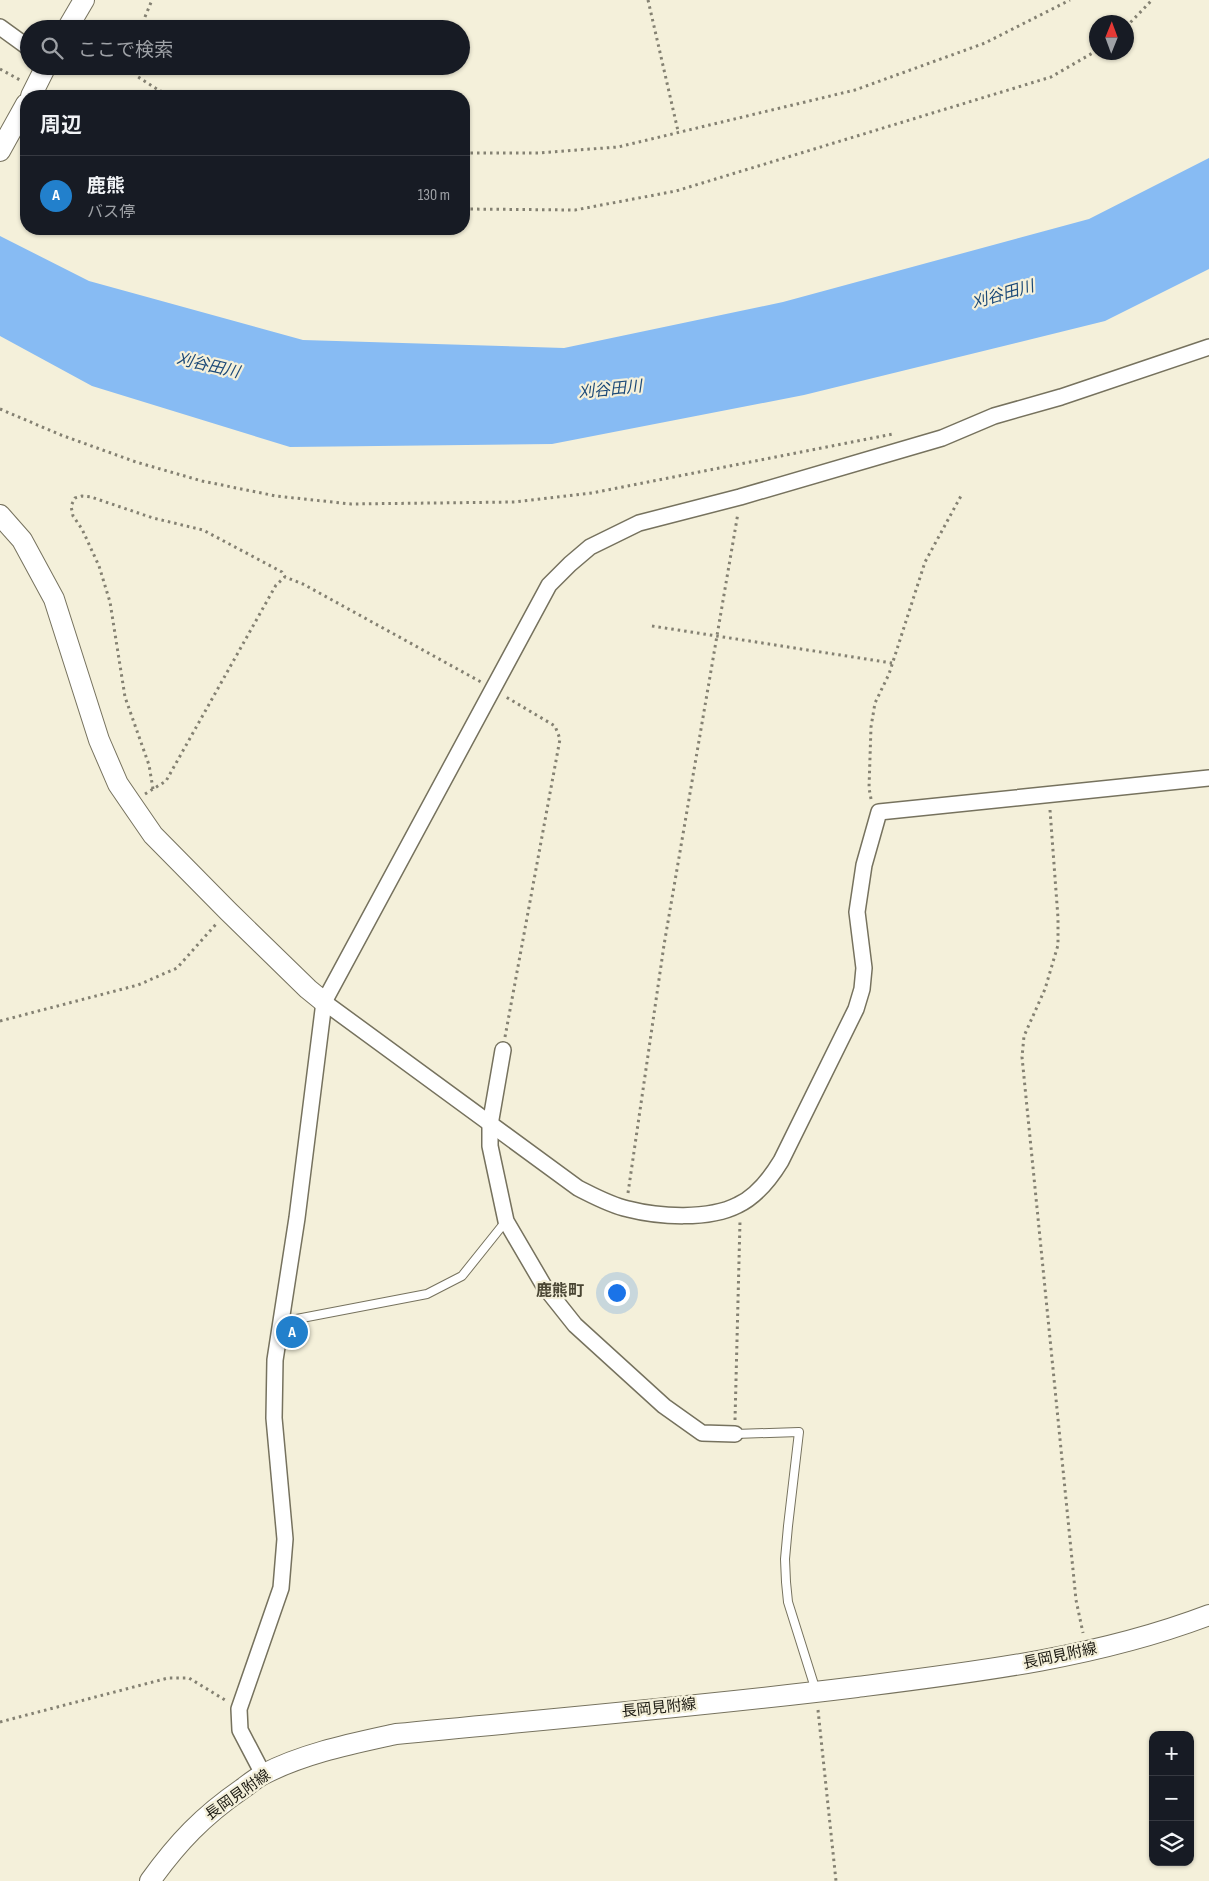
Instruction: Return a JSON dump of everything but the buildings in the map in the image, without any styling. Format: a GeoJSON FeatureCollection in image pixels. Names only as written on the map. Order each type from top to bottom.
{"type":"FeatureCollection","features":[{"type":"Feature","properties":{"kind":"main road"},"geometry":{"type":"LineString","coordinates":[[72,20],[84,0]]}},
{"type":"Feature","properties":{"kind":"main road"},"geometry":{"type":"LineString","coordinates":[[34,90],[42,75]]}},
{"type":"Feature","properties":{"kind":"main road"},"geometry":{"type":"LineString","coordinates":[[0,151],[20,115]]}},
{"type":"Feature","properties":{"kind":"main road"},"geometry":{"type":"LineString","coordinates":[[0,515],[22,540],[54,599],[99,740],[118,784],[153,835],[228,911],[308,989],[324,1002]]}},
{"type":"Feature","properties":{"kind":"main road","name":"長岡見附線"},"geometry":{"type":"LineString","coordinates":[[150,1881],[195,1826],[227,1799],[263,1774],[306,1757],[337,1748],[396,1734],[817,1692],[948,1676],[1088,1651],[1148,1636],[1209,1615]]}},
{"type":"Feature","properties":{"kind":"street"},"geometry":{"type":"LineString","coordinates":[[0,27],[20,41]]}},
{"type":"Feature","properties":{"kind":"street"},"geometry":{"type":"LineString","coordinates":[[263,1774],[240,1730],[239,1709],[281,1588],[285,1539],[274,1418],[275,1360],[297,1218],[324,1002],[549,585],[590,547],[639,524],[740,497],[942,438],[994,416],[1061,397],[1209,347]]}},
{"type":"Feature","properties":{"kind":"street"},"geometry":{"type":"LineString","coordinates":[[324,1002],[578,1188],[627,1209],[668,1215],[693,1215],[715,1212],[738,1206],[758,1191],[771,1178],[856,1009],[862,989],[864,968],[857,912],[864,865],[879,812],[1209,778]]}},
{"type":"Feature","properties":{"kind":"street"},"geometry":{"type":"LineString","coordinates":[[503,1050],[490,1124],[490,1146],[506,1221],[544,1286],[575,1325],[664,1406],[687,1424],[702,1433],[735,1434]]}},
{"type":"Feature","properties":{"kind":"lane"},"geometry":{"type":"LineString","coordinates":[[281,1322],[427,1294],[462,1276],[506,1221]]}},
{"type":"Feature","properties":{"kind":"lane"},"geometry":{"type":"LineString","coordinates":[[735,1434],[799,1432],[785,1559],[786,1582],[788,1602],[817,1692]]}},
{"type":"Feature","properties":{"kind":"path"},"geometry":{"type":"LineString","coordinates":[[144,20],[152,0]]}},
{"type":"Feature","properties":{"kind":"path"},"geometry":{"type":"LineString","coordinates":[[648,0],[678,131]]}},
{"type":"Feature","properties":{"kind":"path"},"geometry":{"type":"LineString","coordinates":[[470,154],[538,153],[618,147],[678,131],[855,90],[985,43],[1070,0]]}},
{"type":"Feature","properties":{"kind":"path"},"geometry":{"type":"LineString","coordinates":[[1134,19],[1152,0]]}},
{"type":"Feature","properties":{"kind":"path"},"geometry":{"type":"LineString","coordinates":[[470,209],[575,210],[676,191],[1051,77],[1089,55]]}},
{"type":"Feature","properties":{"kind":"path"},"geometry":{"type":"LineString","coordinates":[[135,75],[158,90]]}},
{"type":"Feature","properties":{"kind":"path"},"geometry":{"type":"LineString","coordinates":[[0,409],[53,432],[136,462],[202,481],[276,496],[351,504],[514,502],[592,493],[894,434]]}},
{"type":"Feature","properties":{"kind":"path"},"geometry":{"type":"LineString","coordinates":[[879,812],[872,802],[869,788],[871,727],[875,703],[892,663],[925,562],[962,494]]}},
{"type":"Feature","properties":{"kind":"path"},"geometry":{"type":"LineString","coordinates":[[153,789],[150,766],[125,697],[110,602],[99,566],[82,529],[73,516],[71,506],[75,498],[82,496],[92,497],[153,518],[203,530],[282,572],[285,577],[304,584],[493,689],[555,726],[560,739],[503,1050]]}},
{"type":"Feature","properties":{"kind":"path"},"geometry":{"type":"LineString","coordinates":[[627,1209],[629,1182],[664,945],[740,497]]}},
{"type":"Feature","properties":{"kind":"path"},"geometry":{"type":"LineString","coordinates":[[131,803],[166,781],[276,584],[285,577]]}},
{"type":"Feature","properties":{"kind":"path"},"geometry":{"type":"LineString","coordinates":[[652,626],[892,663]]}},
{"type":"Feature","properties":{"kind":"path"},"geometry":{"type":"LineString","coordinates":[[1049,794],[1058,918],[1058,945],[1045,989],[1024,1036],[1022,1057],[1076,1600],[1088,1651]]}},
{"type":"Feature","properties":{"kind":"path"},"geometry":{"type":"LineString","coordinates":[[0,1021],[138,985],[177,968],[228,911]]}},
{"type":"Feature","properties":{"kind":"path"},"geometry":{"type":"LineString","coordinates":[[735,1434],[741,1231],[738,1206]]}},
{"type":"Feature","properties":{"kind":"path"},"geometry":{"type":"LineString","coordinates":[[0,1722],[168,1678],[189,1678],[239,1709]]}},
{"type":"Feature","properties":{"kind":"path"},"geometry":{"type":"LineString","coordinates":[[817,1692],[836,1881]]}},
{"type":"Feature","properties":{"kind":"water","name":"刈谷田川"},"geometry":{"type":"Polygon","coordinates":[[[1209,158],[1209,269],[1105,321],[804,395],[552,444],[290,447],[92,386],[0,336],[0,236],[89,281],[303,340],[564,348],[783,302],[1089,219],[1209,158]]]}},
{"type":"Feature","properties":{"kind":"place","name":"鹿熊"},"geometry":{"type":"Point","coordinates":[292,1332]}},
{"type":"Feature","properties":{"kind":"district","name":"鹿熊町"},"geometry":{"type":"Point","coordinates":[560,1291]}}]}
